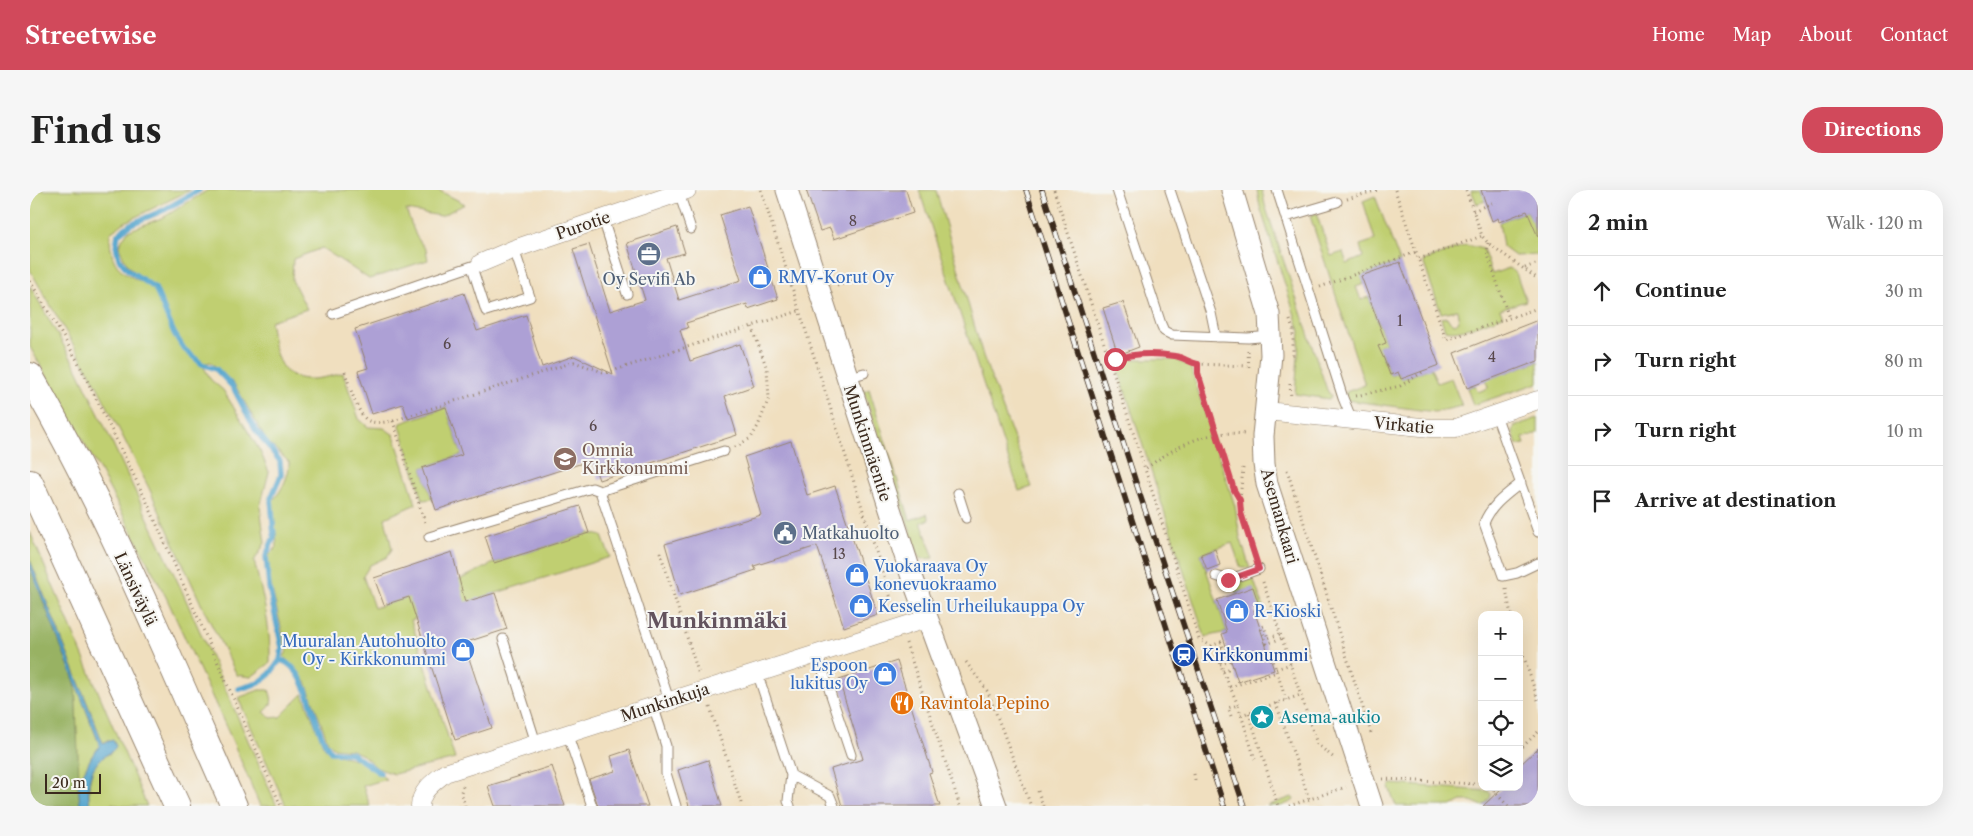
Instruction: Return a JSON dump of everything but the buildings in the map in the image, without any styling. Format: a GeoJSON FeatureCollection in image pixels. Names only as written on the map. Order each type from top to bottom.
{"type":"FeatureCollection","features":[{"type":"Feature","properties":{"kind":"main road","name":"Länsiväylä"},"geometry":{"type":"LineString","coordinates":[[30,376],[61,430],[150,616],[234,806]]}},
{"type":"Feature","properties":{"kind":"main road"},"geometry":{"type":"LineString","coordinates":[[30,484],[177,806]]}},
{"type":"Feature","properties":{"kind":"street","name":"Munkinmäentie"},"geometry":{"type":"LineString","coordinates":[[787,190],[855,375],[926,618],[996,806]]}},
{"type":"Feature","properties":{"kind":"street","name":"Asemankaari"},"geometry":{"type":"LineString","coordinates":[[1232,190],[1269,314],[1271,336],[1263,436],[1267,484],[1372,806]]}},
{"type":"Feature","properties":{"kind":"street","name":"Purotie"},"geometry":{"type":"LineString","coordinates":[[476,265],[514,249],[683,191]]}},
{"type":"Feature","properties":{"kind":"street","name":"Virkatie"},"geometry":{"type":"LineString","coordinates":[[1266,411],[1430,428],[1456,428],[1538,400]]}},
{"type":"Feature","properties":{"kind":"street","name":"Munkinkuja"},"geometry":{"type":"LineString","coordinates":[[420,806],[420,797],[431,784],[445,773],[567,732],[926,618]]}},
{"type":"Feature","properties":{"kind":"lane"},"geometry":{"type":"LineString","coordinates":[[1117,190],[1160,324],[1164,331],[1172,335],[1216,337],[1271,336]]}},
{"type":"Feature","properties":{"kind":"lane"},"geometry":{"type":"LineString","coordinates":[[1170,190],[1211,313],[1216,337]]}},
{"type":"Feature","properties":{"kind":"lane"},"geometry":{"type":"LineString","coordinates":[[1277,190],[1343,398],[1352,420]]}},
{"type":"Feature","properties":{"kind":"lane"},"geometry":{"type":"LineString","coordinates":[[683,191],[691,230]]}},
{"type":"Feature","properties":{"kind":"lane"},"geometry":{"type":"LineString","coordinates":[[1286,217],[1336,202]]}},
{"type":"Feature","properties":{"kind":"lane"},"geometry":{"type":"LineString","coordinates":[[603,219],[627,294]]}},
{"type":"Feature","properties":{"kind":"lane"},"geometry":{"type":"LineString","coordinates":[[333,314],[476,265],[486,311],[530,297],[514,249]]}},
{"type":"Feature","properties":{"kind":"lane"},"geometry":{"type":"LineString","coordinates":[[1496,414],[1538,532]]}},
{"type":"Feature","properties":{"kind":"lane"},"geometry":{"type":"LineString","coordinates":[[429,537],[592,488],[600,491],[724,451]]}},
{"type":"Feature","properties":{"kind":"lane"},"geometry":{"type":"LineString","coordinates":[[1521,483],[1496,502],[1488,512],[1484,523],[1503,576],[1517,573],[1538,563]]}},
{"type":"Feature","properties":{"kind":"lane"},"geometry":{"type":"LineString","coordinates":[[600,491],[661,702],[666,746],[666,773],[676,806]]}},
{"type":"Feature","properties":{"kind":"lane"},"geometry":{"type":"LineString","coordinates":[[958,493],[966,518]]}},
{"type":"Feature","properties":{"kind":"lane"},"geometry":{"type":"LineString","coordinates":[[1216,576],[1228,580],[1259,569]]}},
{"type":"Feature","properties":{"kind":"lane"},"geometry":{"type":"LineString","coordinates":[[502,639],[536,743]]}},
{"type":"Feature","properties":{"kind":"lane"},"geometry":{"type":"LineString","coordinates":[[817,653],[851,755]]}},
{"type":"Feature","properties":{"kind":"lane"},"geometry":{"type":"LineString","coordinates":[[757,672],[792,775],[788,801],[790,806]]}},
{"type":"Feature","properties":{"kind":"lane"},"geometry":{"type":"LineString","coordinates":[[567,732],[592,806]]}},
{"type":"Feature","properties":{"kind":"lane"},"geometry":{"type":"LineString","coordinates":[[792,775],[830,796],[834,806]]}},
{"type":"Feature","properties":{"kind":"path"},"geometry":{"type":"LineString","coordinates":[[761,190],[900,627],[960,806]]}},
{"type":"Feature","properties":{"kind":"path"},"geometry":{"type":"LineString","coordinates":[[1054,190],[1200,639],[1216,649],[1220,664],[1238,705],[1255,759]]}},
{"type":"Feature","properties":{"kind":"path"},"geometry":{"type":"LineString","coordinates":[[1336,202],[1378,190]]}},
{"type":"Feature","properties":{"kind":"path"},"geometry":{"type":"LineString","coordinates":[[1395,190],[1446,340],[1538,308]]}},
{"type":"Feature","properties":{"kind":"path"},"geometry":{"type":"LineString","coordinates":[[1466,190],[1482,236],[1488,243],[1538,279]]}},
{"type":"Feature","properties":{"kind":"path"},"geometry":{"type":"LineString","coordinates":[[1474,211],[1492,203]]}},
{"type":"Feature","properties":{"kind":"path"},"geometry":{"type":"LineString","coordinates":[[1419,259],[1482,236]]}},
{"type":"Feature","properties":{"kind":"path"},"geometry":{"type":"LineString","coordinates":[[1488,243],[1486,252],[1508,318]]}},
{"type":"Feature","properties":{"kind":"path"},"geometry":{"type":"LineString","coordinates":[[1310,291],[1416,252]]}},
{"type":"Feature","properties":{"kind":"path"},"geometry":{"type":"LineString","coordinates":[[1524,268],[1538,263]]}},
{"type":"Feature","properties":{"kind":"path"},"geometry":{"type":"LineString","coordinates":[[30,281],[77,360],[146,500],[281,806]]}},
{"type":"Feature","properties":{"kind":"path"},"geometry":{"type":"LineString","coordinates":[[345,372],[361,414],[368,421],[380,423],[393,421],[574,362],[606,373],[799,311]]}},
{"type":"Feature","properties":{"kind":"path"},"geometry":{"type":"LineString","coordinates":[[724,451],[741,445],[751,438],[769,398],[767,369],[752,326]]}},
{"type":"Feature","properties":{"kind":"path"},"geometry":{"type":"LineString","coordinates":[[1115,359],[1132,354],[1146,354],[1177,356],[1198,364],[1248,366]]}},
{"type":"Feature","properties":{"kind":"path"},"geometry":{"type":"LineString","coordinates":[[1198,364],[1198,373],[1234,490],[1240,500]]}},
{"type":"Feature","properties":{"kind":"path"},"geometry":{"type":"LineString","coordinates":[[1343,398],[1400,386],[1423,372]]}},
{"type":"Feature","properties":{"kind":"path"},"geometry":{"type":"LineString","coordinates":[[393,421],[429,537]]}},
{"type":"Feature","properties":{"kind":"path"},"geometry":{"type":"LineString","coordinates":[[1145,469],[1186,442],[1231,432],[1247,434]]}},
{"type":"Feature","properties":{"kind":"path"},"geometry":{"type":"LineString","coordinates":[[1285,462],[1374,741]]}},
{"type":"Feature","properties":{"kind":"path"},"geometry":{"type":"LineString","coordinates":[[1244,463],[1240,500],[1241,513],[1317,744],[1336,760]]}},
{"type":"Feature","properties":{"kind":"path"},"geometry":{"type":"LineString","coordinates":[[1503,576],[1510,611]]}},
{"type":"Feature","properties":{"kind":"path"},"geometry":{"type":"LineString","coordinates":[[1257,609],[1258,614],[1272,609]]}},
{"type":"Feature","properties":{"kind":"path"},"geometry":{"type":"LineString","coordinates":[[1280,634],[1268,638],[1264,626],[1261,627],[1266,644],[1282,638]]}},
{"type":"Feature","properties":{"kind":"path"},"geometry":{"type":"LineString","coordinates":[[1211,646],[1222,642],[1224,646],[1216,649]]}},
{"type":"Feature","properties":{"kind":"path"},"geometry":{"type":"LineString","coordinates":[[1269,655],[1271,654],[1286,700]]}},
{"type":"Feature","properties":{"kind":"path"},"geometry":{"type":"LineString","coordinates":[[1523,654],[1538,700]]}},
{"type":"Feature","properties":{"kind":"path"},"geometry":{"type":"LineString","coordinates":[[1220,664],[1231,660]]}},
{"type":"Feature","properties":{"kind":"path"},"geometry":{"type":"LineString","coordinates":[[1230,687],[1277,671],[1291,664]]}},
{"type":"Feature","properties":{"kind":"path"},"geometry":{"type":"LineString","coordinates":[[1223,671],[1233,667]]}},
{"type":"Feature","properties":{"kind":"path"},"geometry":{"type":"LineString","coordinates":[[982,684],[988,692],[1031,806]]}},
{"type":"Feature","properties":{"kind":"path"},"geometry":{"type":"LineString","coordinates":[[1241,715],[1301,695]]}},
{"type":"Feature","properties":{"kind":"path"},"geometry":{"type":"LineString","coordinates":[[1276,703],[1309,799]]}},
{"type":"Feature","properties":{"kind":"path"},"geometry":{"type":"LineString","coordinates":[[1231,716],[1228,708],[1238,705]]}},
{"type":"Feature","properties":{"kind":"path"},"geometry":{"type":"LineString","coordinates":[[1249,712],[1278,806]]}},
{"type":"Feature","properties":{"kind":"path"},"geometry":{"type":"LineString","coordinates":[[1523,746],[1538,732]]}},
{"type":"Feature","properties":{"kind":"path"},"geometry":{"type":"LineString","coordinates":[[1383,770],[1387,788]]}},
{"type":"Feature","properties":{"kind":"path"},"geometry":{"type":"LineString","coordinates":[[1194,774],[1195,780]]}},
{"type":"Feature","properties":{"kind":"path"},"geometry":{"type":"LineString","coordinates":[[1343,778],[1348,794]]}},
{"type":"Feature","properties":{"kind":"path"},"geometry":{"type":"LineString","coordinates":[[1386,779],[1478,783]]}},
{"type":"Feature","properties":{"kind":"path"},"geometry":{"type":"LineString","coordinates":[[1289,806],[1354,785]]}},
{"type":"Feature","properties":{"kind":"path"},"geometry":{"type":"LineString","coordinates":[[1038,790],[1043,806]]}},
{"type":"Feature","properties":{"kind":"path"},"geometry":{"type":"LineString","coordinates":[[1494,791],[1508,806]]}},
{"type":"Feature","properties":{"kind":"green space"},"geometry":{"type":"Polygon","coordinates":[[[30,190],[190,190],[125,222],[110,233],[110,245],[115,263],[126,274],[153,287],[129,267],[119,247],[122,240],[128,231],[164,217],[208,190],[438,190],[465,204],[441,216],[406,210],[416,236],[426,250],[428,260],[369,279],[322,248],[293,259],[292,280],[307,309],[270,321],[275,352],[284,369],[291,375],[307,379],[343,373],[359,419],[368,427],[384,428],[394,435],[416,504],[385,518],[392,549],[387,557],[370,565],[363,576],[374,608],[459,580],[494,563],[589,533],[602,536],[610,557],[411,620],[455,759],[394,774],[377,768],[363,755],[352,750],[334,748],[328,742],[306,682],[284,657],[287,651],[267,569],[269,555],[277,547],[273,500],[285,482],[289,462],[266,440],[235,385],[211,362],[202,364],[211,380],[223,390],[260,451],[269,472],[260,507],[265,543],[254,561],[268,624],[270,663],[251,677],[237,675],[202,606],[149,488],[95,382],[30,270],[30,190]]]}},
{"type":"Feature","properties":{"kind":"green space"},"geometry":{"type":"Polygon","coordinates":[[[919,190],[936,190],[983,356],[1032,487],[1019,491],[919,190]]]}},
{"type":"Feature","properties":{"kind":"green space"},"geometry":{"type":"Polygon","coordinates":[[[1257,190],[1262,190],[1265,205],[1327,390],[1331,396],[1329,399],[1295,394],[1300,331],[1260,207],[1257,190]]]}},
{"type":"Feature","properties":{"kind":"green space"},"geometry":{"type":"Polygon","coordinates":[[[1471,190],[1481,190],[1482,194],[1490,199],[1477,204],[1471,190]]]}},
{"type":"Feature","properties":{"kind":"green space"},"geometry":{"type":"Polygon","coordinates":[[[1375,196],[1400,262],[1362,276],[1364,284],[1356,287],[1361,300],[1369,297],[1386,343],[1379,346],[1390,375],[1398,372],[1401,379],[1431,368],[1437,383],[1451,378],[1462,406],[1435,412],[1346,400],[1346,392],[1365,385],[1310,216],[1316,213],[1331,256],[1343,252],[1347,264],[1363,257],[1360,245],[1375,240],[1363,201],[1375,196]]]}},
{"type":"Feature","properties":{"kind":"green space"},"geometry":{"type":"Polygon","coordinates":[[[1527,211],[1529,216],[1538,213],[1538,255],[1515,256],[1503,247],[1499,222],[1527,211]]]}},
{"type":"Feature","properties":{"kind":"green space"},"geometry":{"type":"Polygon","coordinates":[[[1466,245],[1483,249],[1492,274],[1509,268],[1516,273],[1526,301],[1500,309],[1503,316],[1482,324],[1466,329],[1445,330],[1441,318],[1447,317],[1450,322],[1455,324],[1459,321],[1457,310],[1441,313],[1423,261],[1466,245]]]}},
{"type":"Feature","properties":{"kind":"green space"},"geometry":{"type":"Polygon","coordinates":[[[30,286],[76,367],[96,408],[182,591],[277,806],[260,806],[233,742],[166,597],[99,469],[30,347],[30,286]]]}},
{"type":"Feature","properties":{"kind":"green space"},"geometry":{"type":"Polygon","coordinates":[[[1129,359],[1174,359],[1190,366],[1235,506],[1240,537],[1250,568],[1241,568],[1232,543],[1201,554],[1227,632],[1205,637],[1116,363],[1129,359]]]}},
{"type":"Feature","properties":{"kind":"green space"},"geometry":{"type":"Polygon","coordinates":[[[1538,361],[1538,383],[1473,405],[1467,388],[1475,385],[1478,392],[1488,388],[1486,380],[1538,361]]]}},
{"type":"Feature","properties":{"kind":"green space"},"geometry":{"type":"Polygon","coordinates":[[[869,389],[910,520],[927,514],[929,520],[921,522],[934,558],[921,559],[918,554],[864,392],[869,389]]]}},
{"type":"Feature","properties":{"kind":"green space"},"geometry":{"type":"Polygon","coordinates":[[[467,400],[449,417],[462,455],[422,468],[432,499],[423,500],[400,426],[401,423],[467,400]]]}},
{"type":"Feature","properties":{"kind":"green space"},"geometry":{"type":"Polygon","coordinates":[[[1538,418],[1538,433],[1523,438],[1525,444],[1517,445],[1513,432],[1515,426],[1538,418]]]}},
{"type":"Feature","properties":{"kind":"green space"},"geometry":{"type":"Polygon","coordinates":[[[30,532],[147,806],[120,806],[112,803],[112,806],[90,806],[89,790],[91,775],[98,762],[111,753],[108,740],[103,743],[30,560],[30,532]]]}},
{"type":"Feature","properties":{"kind":"green space"},"geometry":{"type":"Polygon","coordinates":[[[30,567],[75,680],[80,806],[30,806],[30,567]]]}},
{"type":"Feature","properties":{"kind":"green space"},"geometry":{"type":"Polygon","coordinates":[[[1252,575],[1263,606],[1259,608],[1253,588],[1236,593],[1234,586],[1236,580],[1252,575]]]}},
{"type":"Feature","properties":{"kind":"green space"},"geometry":{"type":"Polygon","coordinates":[[[75,680],[100,746],[92,756],[78,783],[75,680]]]}},
{"type":"Feature","properties":{"kind":"green space"},"geometry":{"type":"Polygon","coordinates":[[[259,690],[269,690],[271,702],[264,712],[271,718],[280,717],[303,694],[323,745],[329,753],[360,760],[386,779],[363,786],[370,806],[286,806],[238,698],[259,690]]]}},
{"type":"Feature","properties":{"kind":"green space"},"geometry":{"type":"Polygon","coordinates":[[[1392,784],[1488,791],[1491,794],[1483,806],[1471,801],[1462,801],[1451,806],[1396,806],[1389,787],[1392,784]]]}},
{"type":"Feature","properties":{"kind":"green space"},"geometry":{"type":"Polygon","coordinates":[[[1292,797],[1293,801],[1281,806],[1267,806],[1292,797]]]}},
{"type":"Feature","properties":{"kind":"water"},"geometry":{"type":"Polygon","coordinates":[[[30,560],[103,743],[113,740],[116,746],[113,751],[99,761],[92,772],[89,785],[90,806],[80,806],[78,783],[92,756],[100,746],[30,567],[30,560]]]}},
{"type":"Feature","properties":{"kind":"waterway"},"geometry":{"type":"LineString","coordinates":[[199,190],[164,210],[131,224],[118,234],[116,246],[119,259],[128,270],[155,288],[174,333],[184,349],[202,364],[216,369],[233,387],[255,429],[280,461],[281,475],[271,498],[274,537],[266,556],[269,587],[282,648],[280,660],[270,674],[259,683],[239,689]]}},
{"type":"Feature","properties":{"kind":"waterway"},"geometry":{"type":"LineString","coordinates":[[280,660],[289,664],[302,681],[322,736],[331,752],[351,753],[380,773]]}},
{"type":"Feature","properties":{"kind":"railway"},"geometry":{"type":"LineString","coordinates":[[1026,190],[1224,806]]}},
{"type":"Feature","properties":{"kind":"railway"},"geometry":{"type":"LineString","coordinates":[[1042,190],[1139,492],[1244,806]]}},
{"type":"Feature","properties":{"kind":"place","name":"Oy Sevifi Ab"},"geometry":{"type":"Point","coordinates":[649,254]}},
{"type":"Feature","properties":{"kind":"place","name":"RMV-Korut Oy"},"geometry":{"type":"Point","coordinates":[760,277]}},
{"type":"Feature","properties":{"kind":"place","name":"Omnia Kirkkonummi"},"geometry":{"type":"Point","coordinates":[565,459]}},
{"type":"Feature","properties":{"kind":"place","name":"Matkahuolto"},"geometry":{"type":"Point","coordinates":[785,533]}},
{"type":"Feature","properties":{"kind":"place","name":"Vuokaraava Oy konevuokraamo"},"geometry":{"type":"Point","coordinates":[857,575]}},
{"type":"Feature","properties":{"kind":"place","name":"Kesselin Urheilukauppa Oy"},"geometry":{"type":"Point","coordinates":[861,606]}},
{"type":"Feature","properties":{"kind":"place","name":"R-Kioski"},"geometry":{"type":"Point","coordinates":[1237,611]}},
{"type":"Feature","properties":{"kind":"place","name":"Muuralan Autohuolto Oy - Kirkkonummi"},"geometry":{"type":"Point","coordinates":[463,650]}},
{"type":"Feature","properties":{"kind":"place","name":"Kirkkonummi"},"geometry":{"type":"Point","coordinates":[1184,655]}},
{"type":"Feature","properties":{"kind":"place","name":"Espoon lukitus Oy"},"geometry":{"type":"Point","coordinates":[885,674]}},
{"type":"Feature","properties":{"kind":"place","name":"Ravintola Pepino"},"geometry":{"type":"Point","coordinates":[902,703]}},
{"type":"Feature","properties":{"kind":"place","name":"Asema-aukio"},"geometry":{"type":"Point","coordinates":[1262,717]}},
{"type":"Feature","properties":{"kind":"district","name":"Munkinmäki"},"geometry":{"type":"Point","coordinates":[717,620]}},
{"type":"Feature","properties":{"kind":"route"},"geometry":{"type":"LineString","coordinates":[[1115,359],[1132,354],[1146,354],[1177,356],[1191,363],[1198,364],[1198,373],[1234,490],[1240,500],[1241,513],[1259,569],[1228,580]]}}]}
